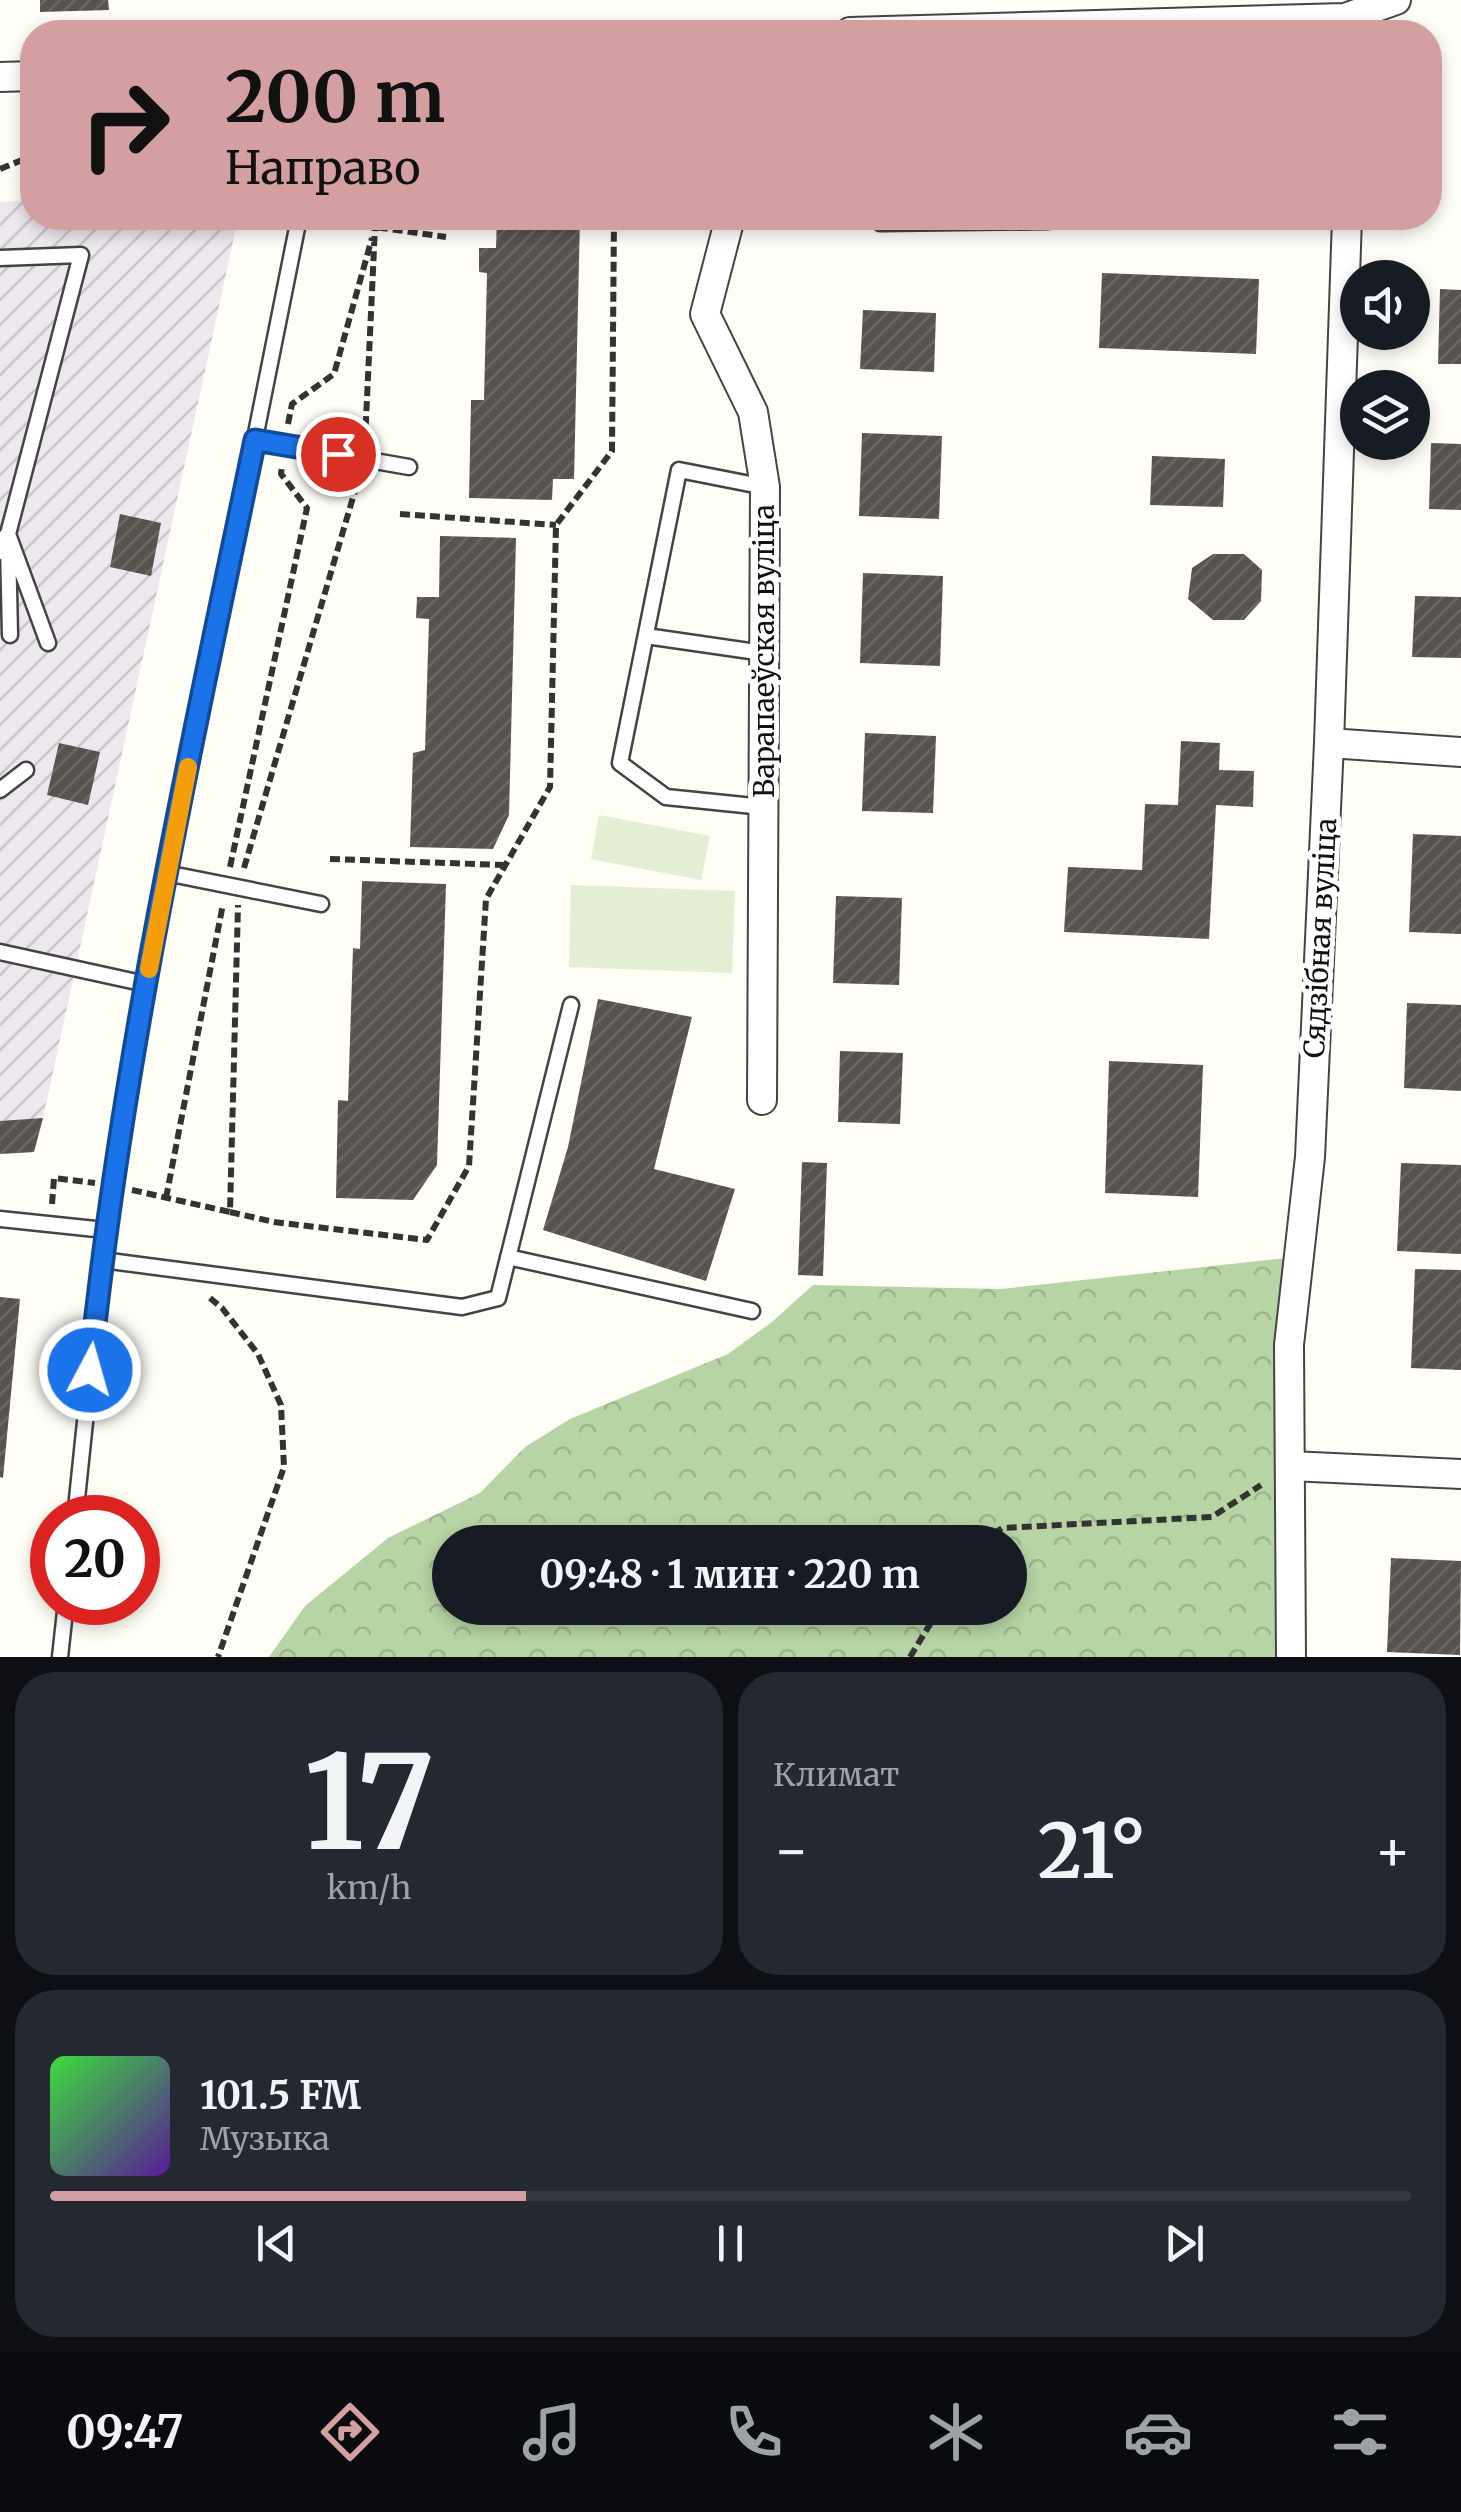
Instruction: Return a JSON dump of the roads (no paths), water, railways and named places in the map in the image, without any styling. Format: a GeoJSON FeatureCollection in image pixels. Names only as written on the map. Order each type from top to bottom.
{"type":"FeatureCollection","features":[{"type":"Feature","properties":{"kind":"street"},"geometry":{"type":"LineString","coordinates":[[1274,20],[1345,17],[1396,0]]}},
{"type":"Feature","properties":{"kind":"street","name":"Варапаеўская вуліца"},"geometry":{"type":"LineString","coordinates":[[727,230],[705,314],[754,412],[764,486],[762,1100]]}},
{"type":"Feature","properties":{"kind":"street","name":"Сядзібная вуліца"},"geometry":{"type":"LineString","coordinates":[[1292,1657],[1289,1345],[1310,1158],[1347,230]]}},
{"type":"Feature","properties":{"kind":"street"},"geometry":{"type":"LineString","coordinates":[[1329,743],[1461,752]]}},
{"type":"Feature","properties":{"kind":"street"},"geometry":{"type":"LineString","coordinates":[[1290,1466],[1461,1474]]}},
{"type":"Feature","properties":{"kind":"lane"},"geometry":{"type":"LineString","coordinates":[[76,1495],[104,1230],[146,984],[298,230]]}},
{"type":"Feature","properties":{"kind":"lane"},"geometry":{"type":"LineString","coordinates":[[0,258],[81,255],[0,552]]}},
{"type":"Feature","properties":{"kind":"lane"},"geometry":{"type":"LineString","coordinates":[[255,440],[410,467]]}},
{"type":"Feature","properties":{"kind":"lane"},"geometry":{"type":"LineString","coordinates":[[763,807],[666,797],[620,763],[679,470],[764,486]]}},
{"type":"Feature","properties":{"kind":"lane"},"geometry":{"type":"LineString","coordinates":[[4,538],[10,634]]}},
{"type":"Feature","properties":{"kind":"lane"},"geometry":{"type":"LineString","coordinates":[[4,538],[48,643]]}},
{"type":"Feature","properties":{"kind":"lane"},"geometry":{"type":"LineString","coordinates":[[646,636],[764,653]]}},
{"type":"Feature","properties":{"kind":"lane"},"geometry":{"type":"LineString","coordinates":[[0,790],[26,770]]}},
{"type":"Feature","properties":{"kind":"lane"},"geometry":{"type":"LineString","coordinates":[[166,873],[322,904]]}},
{"type":"Feature","properties":{"kind":"lane"},"geometry":{"type":"LineString","coordinates":[[0,952],[146,984]]}},
{"type":"Feature","properties":{"kind":"lane"},"geometry":{"type":"LineString","coordinates":[[102,1260],[462,1308],[498,1298],[572,1005]]}},
{"type":"Feature","properties":{"kind":"lane"},"geometry":{"type":"LineString","coordinates":[[0,1219],[104,1230]]}},
{"type":"Feature","properties":{"kind":"lane"},"geometry":{"type":"LineString","coordinates":[[508,1256],[752,1311]]}},
{"type":"Feature","properties":{"kind":"lane"},"geometry":{"type":"LineString","coordinates":[[60,1657],[63,1625]]}}]}
